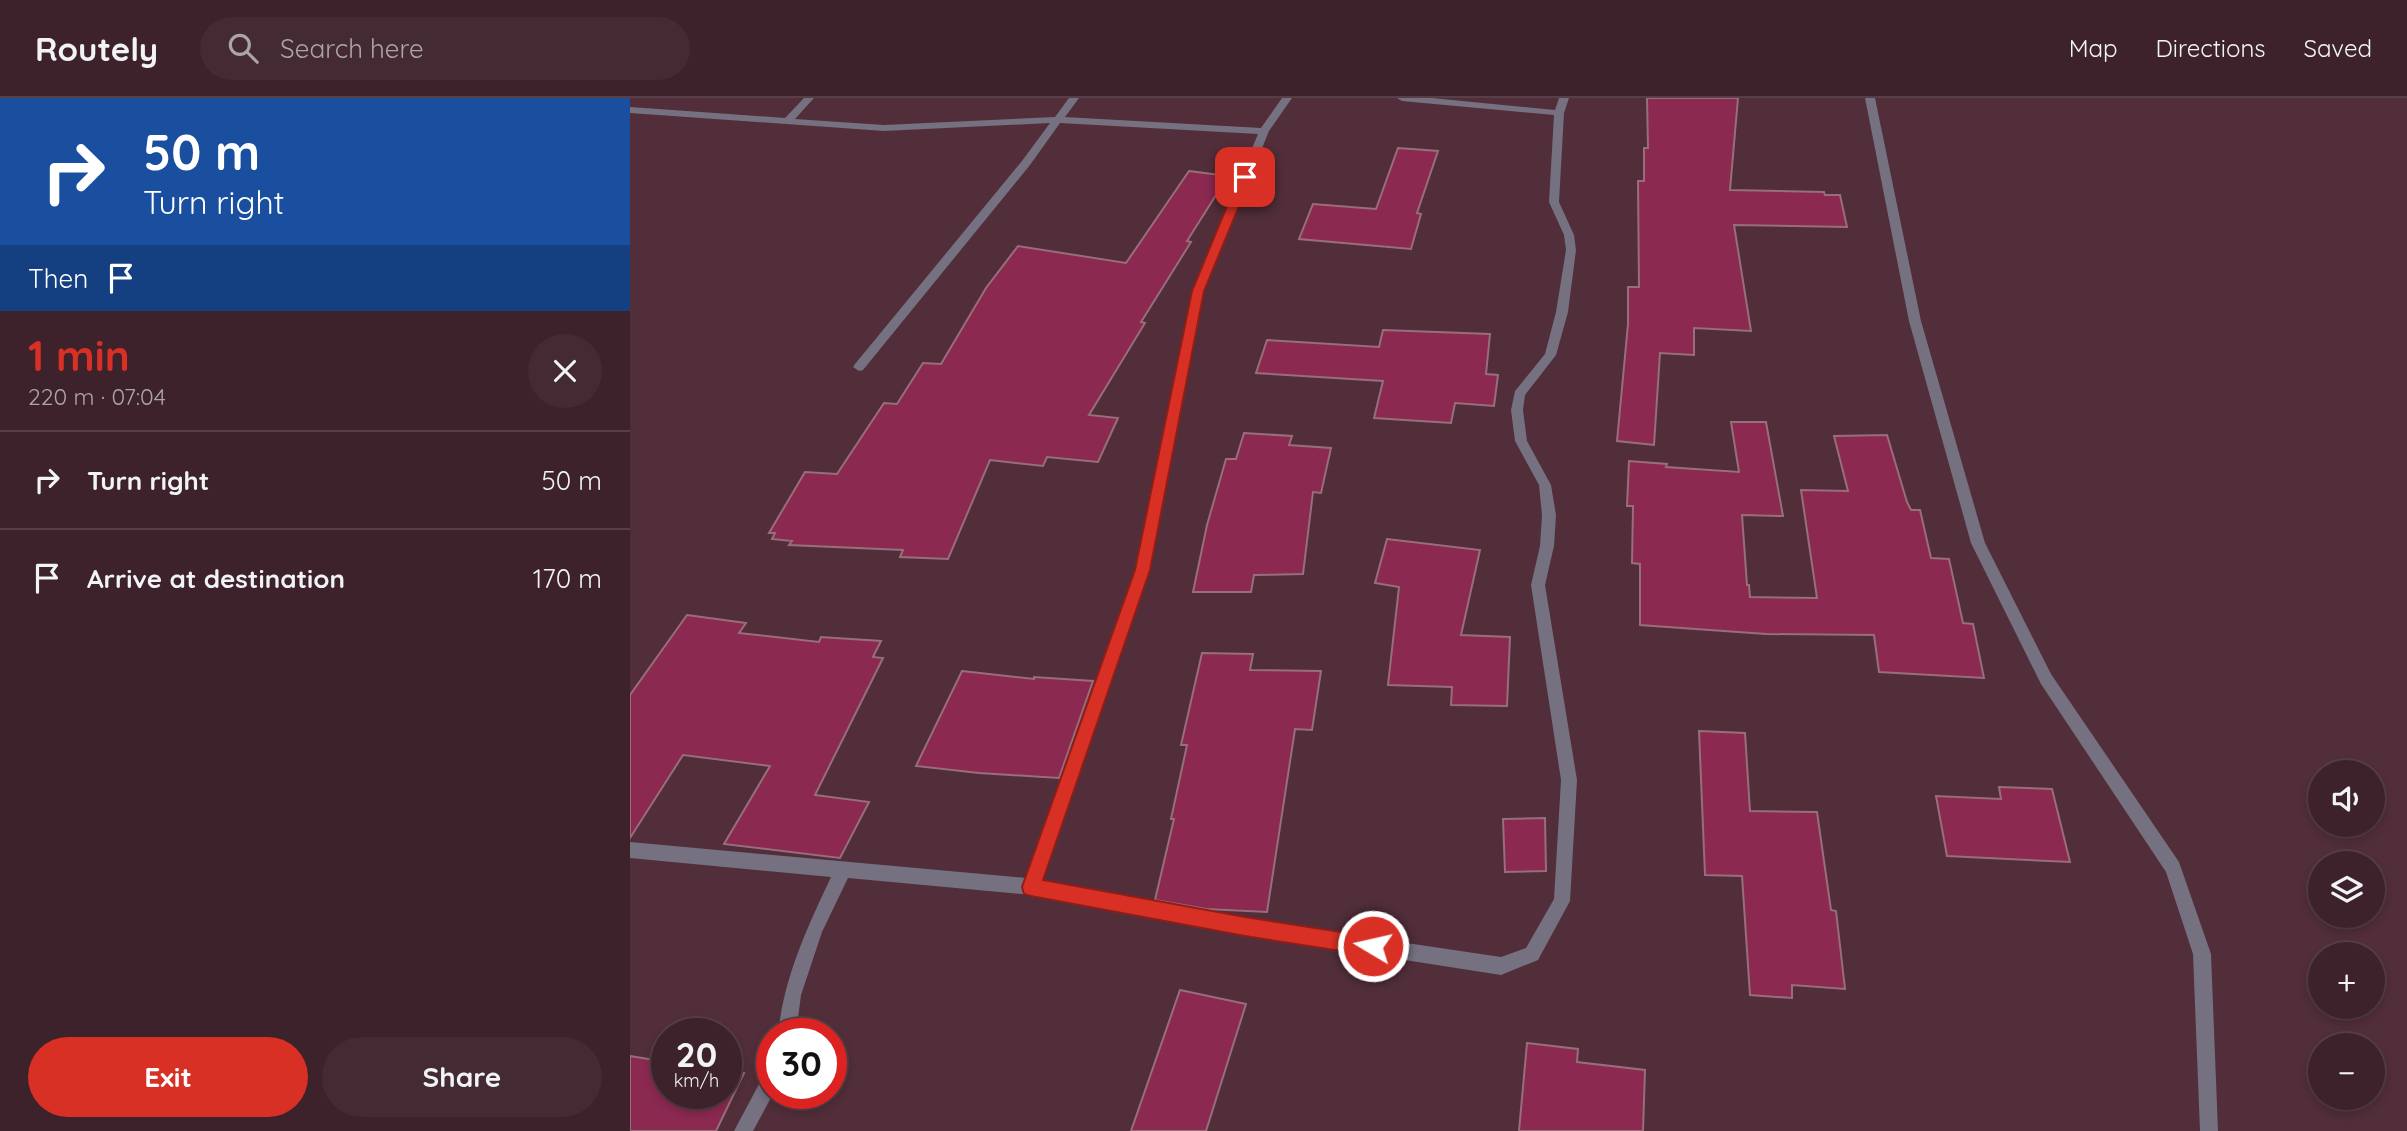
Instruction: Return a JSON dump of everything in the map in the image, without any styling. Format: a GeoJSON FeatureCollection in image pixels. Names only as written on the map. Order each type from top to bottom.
{"type":"FeatureCollection","features":[{"type":"Feature","properties":{"kind":"street"},"geometry":{"type":"LineString","coordinates":[[788,121],[809,98]]}},
{"type":"Feature","properties":{"kind":"street"},"geometry":{"type":"LineString","coordinates":[[859,367],[1074,98]]}},
{"type":"Feature","properties":{"kind":"street"},"geometry":{"type":"LineString","coordinates":[[1031,887],[1143,570],[1198,291],[1264,131],[1287,98]]}},
{"type":"Feature","properties":{"kind":"street"},"geometry":{"type":"LineString","coordinates":[[1402,98],[1559,113]]}},
{"type":"Feature","properties":{"kind":"street"},"geometry":{"type":"LineString","coordinates":[[630,850],[1031,887],[1245,926],[1501,966],[1532,954],[1562,901],[1569,780],[1538,585],[1547,546],[1549,515],[1545,485],[1521,441],[1517,410],[1519,394],[1550,355],[1562,312],[1571,250],[1569,234],[1554,202],[1559,113],[1564,98]]}},
{"type":"Feature","properties":{"kind":"street"},"geometry":{"type":"LineString","coordinates":[[1870,98],[1915,321],[1978,543],[2046,679],[2173,868],[2202,954],[2209,1131]]}},
{"type":"Feature","properties":{"kind":"street"},"geometry":{"type":"LineString","coordinates":[[630,110],[884,128],[1059,120],[1264,131]]}},
{"type":"Feature","properties":{"kind":"street"},"geometry":{"type":"LineString","coordinates":[[789,1018],[792,995],[815,929],[844,869]]}},
{"type":"Feature","properties":{"kind":"street"},"geometry":{"type":"LineString","coordinates":[[743,1131],[756,1107]]}},
{"type":"Feature","properties":{"kind":"building"},"geometry":{"type":"Polygon","coordinates":[[[1647,98],[1738,98],[1730,190],[1824,192],[1825,195],[1840,195],[1847,227],[1734,225],[1751,331],[1694,328],[1694,355],[1660,353],[1654,445],[1617,441],[1628,324],[1628,287],[1639,287],[1638,181],[1644,181],[1644,148],[1648,148],[1647,98]]]}},
{"type":"Feature","properties":{"kind":"building"},"geometry":{"type":"Polygon","coordinates":[[[1398,148],[1438,151],[1417,213],[1421,214],[1411,249],[1299,239],[1313,204],[1376,209],[1398,148]]]}},
{"type":"Feature","properties":{"kind":"building"},"geometry":{"type":"Polygon","coordinates":[[[1189,171],[1228,176],[1187,241],[1191,242],[1141,322],[1145,323],[1089,415],[1118,418],[1098,462],[1047,457],[1043,466],[990,460],[948,559],[900,557],[903,550],[789,545],[792,541],[772,539],[775,533],[769,533],[805,472],[837,474],[884,403],[897,404],[923,363],[941,364],[986,288],[1018,246],[1126,263],[1189,171]]]}},
{"type":"Feature","properties":{"kind":"building"},"geometry":{"type":"Polygon","coordinates":[[[1383,330],[1490,334],[1486,374],[1498,375],[1494,406],[1455,403],[1451,423],[1374,418],[1383,381],[1256,373],[1267,340],[1379,347],[1383,330]]]}},
{"type":"Feature","properties":{"kind":"building"},"geometry":{"type":"Polygon","coordinates":[[[1731,422],[1766,422],[1783,516],[1742,515],[1750,597],[1817,598],[1801,490],[1848,491],[1834,436],[1887,435],[1907,502],[1911,510],[1920,510],[1931,558],[1949,559],[1963,623],[1973,624],[1984,678],[1879,672],[1874,635],[1766,634],[1640,625],[1640,564],[1632,563],[1633,506],[1627,506],[1629,461],[1667,464],[1666,467],[1739,472],[1731,422]]]}},
{"type":"Feature","properties":{"kind":"building"},"geometry":{"type":"Polygon","coordinates":[[[1244,433],[1292,436],[1289,445],[1331,448],[1321,493],[1313,492],[1303,574],[1254,575],[1251,592],[1193,592],[1207,525],[1226,459],[1236,459],[1244,433]]]}},
{"type":"Feature","properties":{"kind":"building"},"geometry":{"type":"Polygon","coordinates":[[[1387,539],[1480,550],[1461,635],[1510,637],[1507,706],[1451,705],[1452,687],[1388,685],[1399,587],[1375,583],[1387,539]]]}},
{"type":"Feature","properties":{"kind":"building"},"geometry":{"type":"Polygon","coordinates":[[[687,615],[746,623],[739,633],[819,642],[821,637],[881,641],[873,657],[883,658],[815,795],[869,802],[840,858],[724,844],[770,766],[683,755],[630,838],[630,695],[687,615]]]}},
{"type":"Feature","properties":{"kind":"building"},"geometry":{"type":"Polygon","coordinates":[[[1202,653],[1253,654],[1250,670],[1321,671],[1312,730],[1295,729],[1267,912],[1206,909],[1155,900],[1174,819],[1171,819],[1187,745],[1181,745],[1202,653]]]}},
{"type":"Feature","properties":{"kind":"building"},"geometry":{"type":"Polygon","coordinates":[[[962,671],[1034,679],[1093,681],[1059,778],[916,766],[962,671]]]}},
{"type":"Feature","properties":{"kind":"building"},"geometry":{"type":"Polygon","coordinates":[[[1699,731],[1745,733],[1750,811],[1817,812],[1831,910],[1836,911],[1845,989],[1792,985],[1792,998],[1750,995],[1742,876],[1705,875],[1699,731]]]}},
{"type":"Feature","properties":{"kind":"building"},"geometry":{"type":"Polygon","coordinates":[[[1999,787],[2052,789],[2070,862],[1947,856],[1936,796],[2001,799],[1999,787]]]}},
{"type":"Feature","properties":{"kind":"building"},"geometry":{"type":"Polygon","coordinates":[[[1545,818],[1546,871],[1505,872],[1503,819],[1545,818]]]}},
{"type":"Feature","properties":{"kind":"building"},"geometry":{"type":"Polygon","coordinates":[[[1180,990],[1246,1004],[1206,1131],[1131,1131],[1180,990]]]}},
{"type":"Feature","properties":{"kind":"building"},"geometry":{"type":"Polygon","coordinates":[[[1527,1043],[1578,1049],[1577,1062],[1645,1070],[1643,1131],[1519,1131],[1527,1043]]]}},
{"type":"Feature","properties":{"kind":"building"},"geometry":{"type":"Polygon","coordinates":[[[630,1056],[651,1059],[651,1109],[727,1109],[716,1131],[630,1131],[630,1056]]]}},
{"type":"Feature","properties":{"kind":"route"},"geometry":{"type":"LineString","coordinates":[[1245,177],[1198,291],[1143,570],[1031,887],[1373,946]]}}]}
